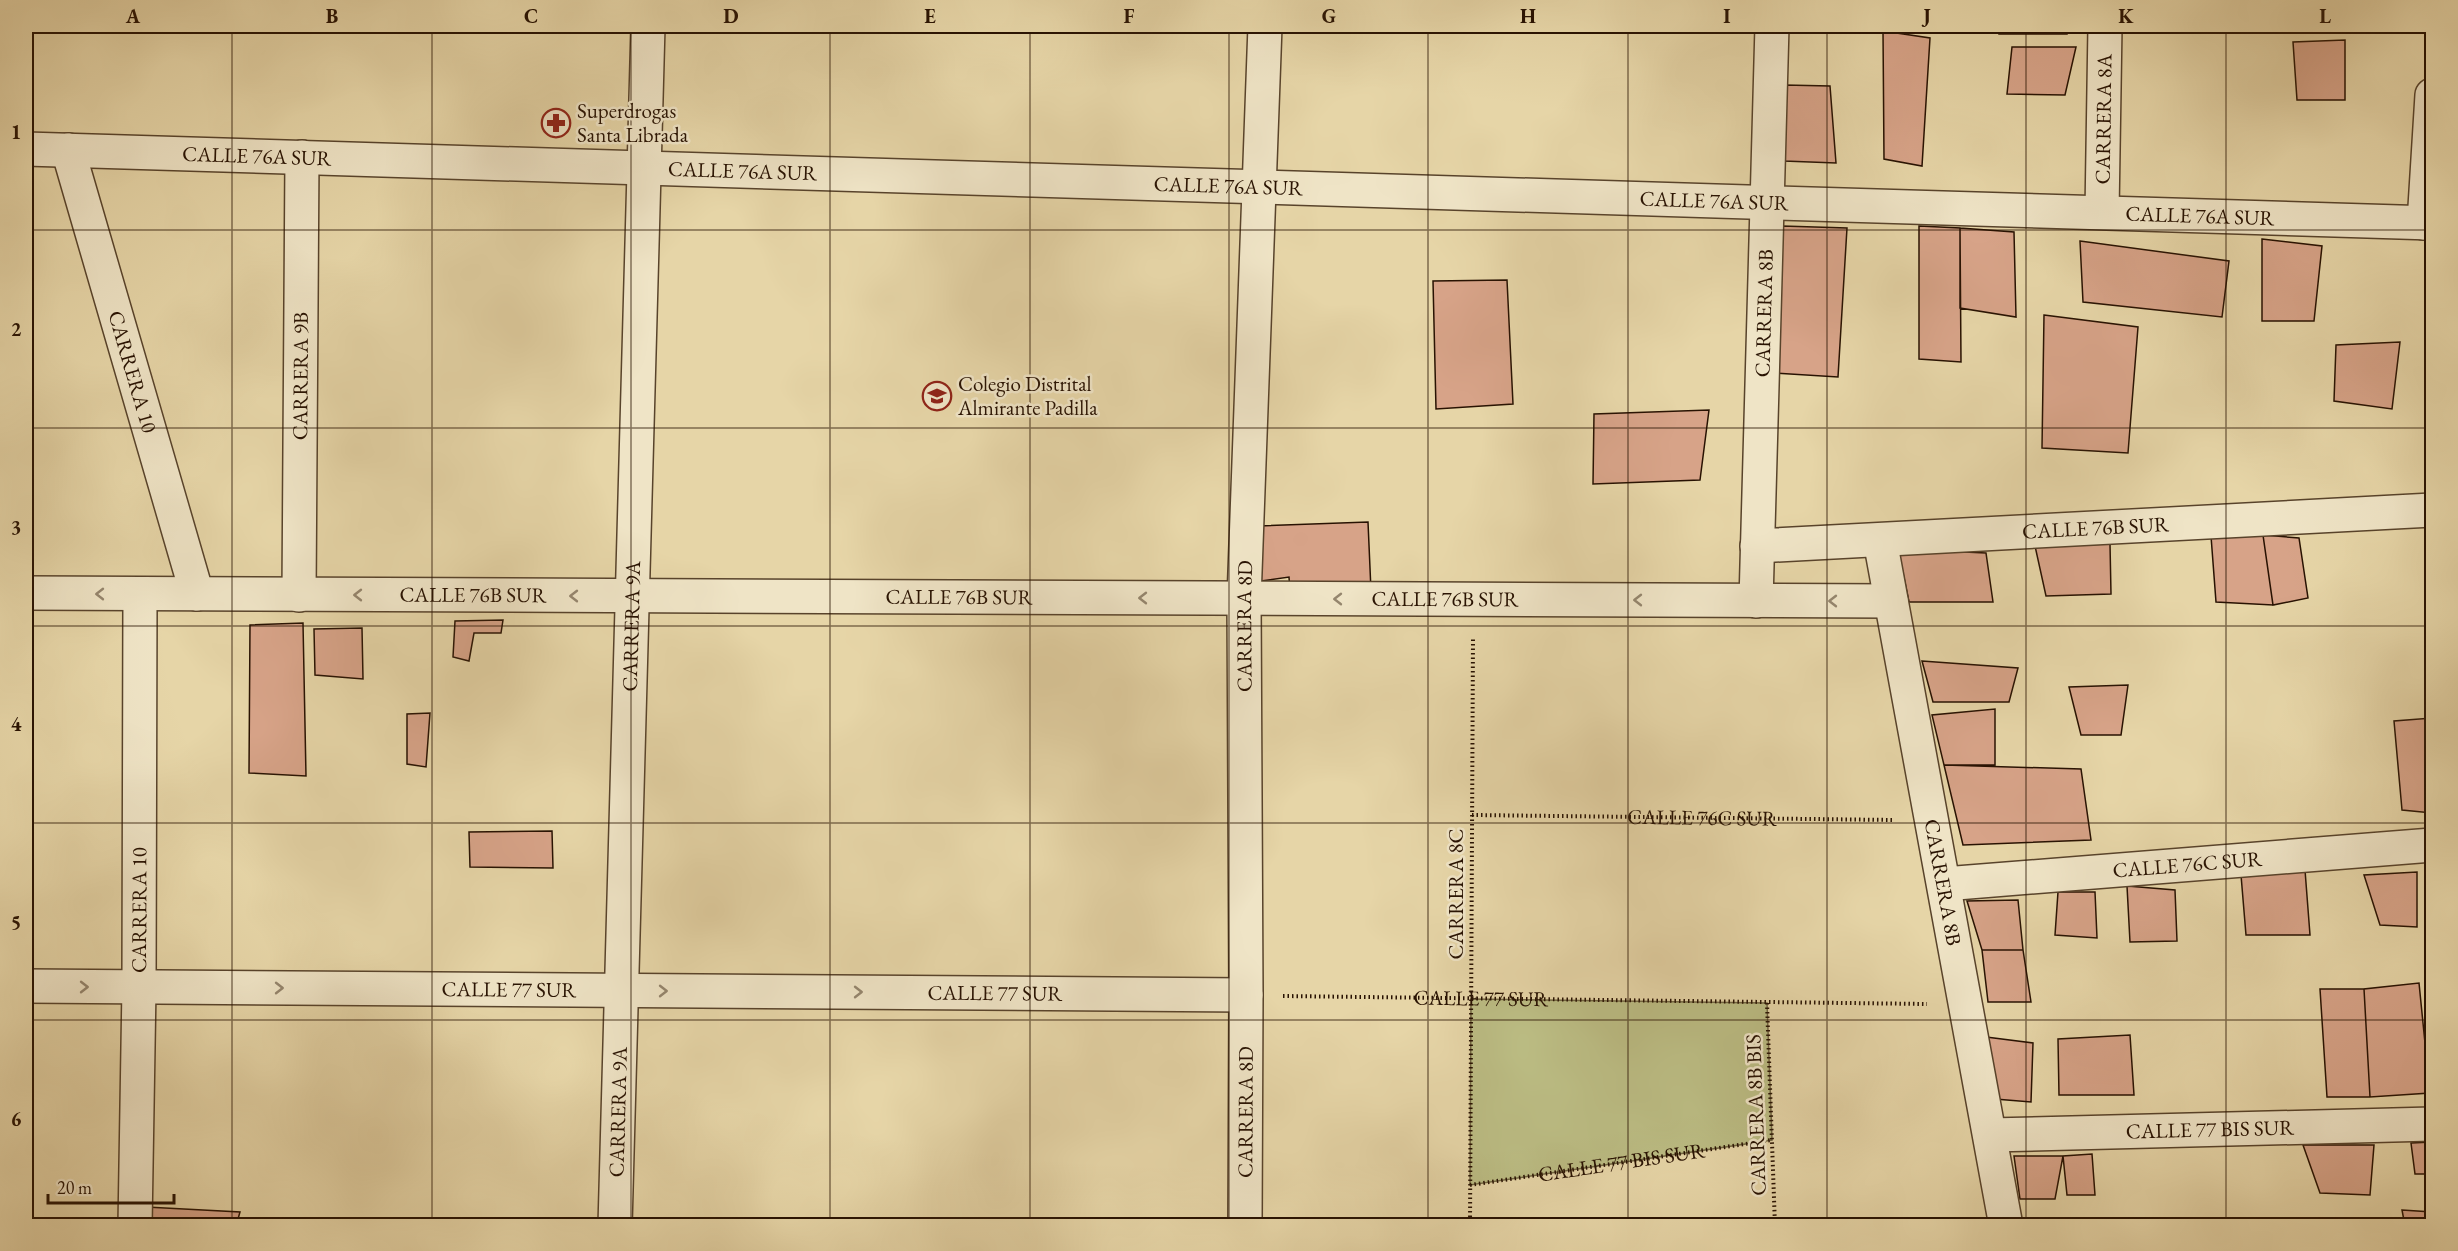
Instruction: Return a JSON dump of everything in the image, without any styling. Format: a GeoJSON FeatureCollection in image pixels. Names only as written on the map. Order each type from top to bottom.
{"type":"FeatureCollection","features":[{"type":"Feature","properties":{"kind":"street","name":"CARRERA 9A"},"geometry":{"type":"LineString","coordinates":[[615,1226],[648,26]]}},
{"type":"Feature","properties":{"kind":"street","name":"CARRERA 8D"},"geometry":{"type":"LineString","coordinates":[[1245,1226],[1244,599],[1265,26]]}},
{"type":"Feature","properties":{"kind":"street","name":"CARRERA 8B"},"geometry":{"type":"LineString","coordinates":[[1756,601],[1772,26]]}},
{"type":"Feature","properties":{"kind":"street","name":"CARRERA 8A"},"geometry":{"type":"LineString","coordinates":[[2102,212],[2105,26]]}},
{"type":"Feature","properties":{"kind":"street"},"geometry":{"type":"LineString","coordinates":[[2428,223],[2433,95]]}},
{"type":"Feature","properties":{"kind":"street","name":"CALLE 76A SUR"},"geometry":{"type":"LineString","coordinates":[[26,149],[2428,223]]}},
{"type":"Feature","properties":{"kind":"street","name":"CARRERA 10"},"geometry":{"type":"LineString","coordinates":[[68,150],[197,594]]}},
{"type":"Feature","properties":{"kind":"street","name":"CARRERA 9B"},"geometry":{"type":"LineString","coordinates":[[299,595],[303,157]]}},
{"type":"Feature","properties":{"kind":"street","name":"CALLE 76B SUR"},"geometry":{"type":"LineString","coordinates":[[1757,546],[2433,510]]}},
{"type":"Feature","properties":{"kind":"street","name":"CARRERA 8B"},"geometry":{"type":"LineString","coordinates":[[1880,540],[2007,1226]]}},
{"type":"Feature","properties":{"kind":"street","name":"CALLE 76B SUR"},"geometry":{"type":"LineString","coordinates":[[26,593],[1891,601]]}},
{"type":"Feature","properties":{"kind":"street","name":"CARRERA 10"},"geometry":{"type":"LineString","coordinates":[[135,1226],[139,987],[140,594]]}},
{"type":"Feature","properties":{"kind":"street","name":"CALLE 76C SUR"},"geometry":{"type":"LineString","coordinates":[[1944,884],[2433,845]]}},
{"type":"Feature","properties":{"kind":"street","name":"CALLE 77 SUR"},"geometry":{"type":"LineString","coordinates":[[26,987],[1246,995]]}},
{"type":"Feature","properties":{"kind":"street","name":"CALLE 77 BIS SUR"},"geometry":{"type":"LineString","coordinates":[[1990,1135],[2433,1124]]}},
{"type":"Feature","properties":{"kind":"path","name":"CARRERA 8C"},"geometry":{"type":"LineString","coordinates":[[1470,1226],[1473,599]]}},
{"type":"Feature","properties":{"kind":"path","name":"CALLE 76C SUR"},"geometry":{"type":"LineString","coordinates":[[1472,815],[1932,821]]}},
{"type":"Feature","properties":{"kind":"path","name":"CALLE 77 SUR"},"geometry":{"type":"LineString","coordinates":[[1246,995],[1965,1005]]}},
{"type":"Feature","properties":{"kind":"path","name":"CARRERA 8B BIS"},"geometry":{"type":"LineString","coordinates":[[1767,1003],[1775,1226]]}},
{"type":"Feature","properties":{"kind":"path","name":"CALLE 77 BIS SUR"},"geometry":{"type":"LineString","coordinates":[[1470,1185],[1772,1140]]}},
{"type":"Feature","properties":{"kind":"green space"},"geometry":{"type":"Polygon","coordinates":[[[1471,999],[1767,1003],[1772,1140],[1470,1185],[1471,999]]]}},
{"type":"Feature","properties":{"kind":"building"},"geometry":{"type":"Polygon","coordinates":[[[1999,26],[2067,26],[2067,34],[1999,34],[1999,26]]]}},
{"type":"Feature","properties":{"kind":"building"},"geometry":{"type":"Polygon","coordinates":[[[1883,31],[1930,38],[1922,166],[1884,159],[1883,31]]]}},
{"type":"Feature","properties":{"kind":"building"},"geometry":{"type":"Polygon","coordinates":[[[2345,40],[2345,100],[2297,100],[2293,42],[2345,40]]]}},
{"type":"Feature","properties":{"kind":"building"},"geometry":{"type":"Polygon","coordinates":[[[2012,47],[2076,47],[2065,95],[2007,94],[2012,47]]]}},
{"type":"Feature","properties":{"kind":"building"},"geometry":{"type":"Polygon","coordinates":[[[1784,85],[1830,86],[1836,163],[1784,161],[1784,85]]]}},
{"type":"Feature","properties":{"kind":"building"},"geometry":{"type":"Polygon","coordinates":[[[1782,226],[1847,228],[1838,377],[1774,373],[1782,226]]]}},
{"type":"Feature","properties":{"kind":"building"},"geometry":{"type":"Polygon","coordinates":[[[1919,226],[1960,228],[1961,362],[1919,359],[1919,226]]]}},
{"type":"Feature","properties":{"kind":"building"},"geometry":{"type":"Polygon","coordinates":[[[1960,228],[2014,232],[2016,317],[1960,308],[1960,228]]]}},
{"type":"Feature","properties":{"kind":"building"},"geometry":{"type":"Polygon","coordinates":[[[2262,239],[2322,246],[2314,321],[2262,321],[2262,239]]]}},
{"type":"Feature","properties":{"kind":"building"},"geometry":{"type":"Polygon","coordinates":[[[2080,241],[2229,261],[2222,317],[2083,302],[2080,241]]]}},
{"type":"Feature","properties":{"kind":"building"},"geometry":{"type":"Polygon","coordinates":[[[1507,280],[1513,404],[1436,409],[1433,281],[1507,280]]]}},
{"type":"Feature","properties":{"kind":"building"},"geometry":{"type":"Polygon","coordinates":[[[2044,315],[2138,327],[2128,453],[2042,448],[2044,315]]]}},
{"type":"Feature","properties":{"kind":"building"},"geometry":{"type":"Polygon","coordinates":[[[2400,342],[2392,409],[2334,401],[2336,345],[2400,342]]]}},
{"type":"Feature","properties":{"kind":"building"},"geometry":{"type":"Polygon","coordinates":[[[1709,410],[1700,480],[1593,484],[1594,414],[1709,410]]]}},
{"type":"Feature","properties":{"kind":"building"},"geometry":{"type":"Polygon","coordinates":[[[1368,522],[1371,591],[1290,592],[1289,577],[1261,581],[1258,526],[1368,522]]]}},
{"type":"Feature","properties":{"kind":"building"},"geometry":{"type":"Polygon","coordinates":[[[2426,524],[2432,524],[2432,580],[2426,524]]]}},
{"type":"Feature","properties":{"kind":"building"},"geometry":{"type":"Polygon","coordinates":[[[2263,535],[2273,605],[2216,602],[2211,536],[2263,535]]]}},
{"type":"Feature","properties":{"kind":"building"},"geometry":{"type":"Polygon","coordinates":[[[2263,535],[2299,538],[2308,598],[2273,605],[2263,535]]]}},
{"type":"Feature","properties":{"kind":"building"},"geometry":{"type":"Polygon","coordinates":[[[2110,544],[2111,594],[2046,596],[2035,546],[2110,544]]]}},
{"type":"Feature","properties":{"kind":"building"},"geometry":{"type":"Polygon","coordinates":[[[1898,549],[1986,553],[1993,602],[1909,602],[1898,549]]]}},
{"type":"Feature","properties":{"kind":"building"},"geometry":{"type":"Polygon","coordinates":[[[503,620],[501,633],[474,633],[469,661],[453,657],[455,621],[503,620]]]}},
{"type":"Feature","properties":{"kind":"building"},"geometry":{"type":"Polygon","coordinates":[[[303,623],[306,776],[249,773],[250,625],[303,623]]]}},
{"type":"Feature","properties":{"kind":"building"},"geometry":{"type":"Polygon","coordinates":[[[362,628],[363,679],[315,675],[314,629],[362,628]]]}},
{"type":"Feature","properties":{"kind":"building"},"geometry":{"type":"Polygon","coordinates":[[[1922,661],[2018,668],[2009,702],[1933,702],[1922,661]]]}},
{"type":"Feature","properties":{"kind":"building"},"geometry":{"type":"Polygon","coordinates":[[[2128,685],[2121,735],[2081,735],[2069,687],[2128,685]]]}},
{"type":"Feature","properties":{"kind":"building"},"geometry":{"type":"Polygon","coordinates":[[[1995,709],[1995,765],[1944,765],[1932,715],[1995,709]]]}},
{"type":"Feature","properties":{"kind":"building"},"geometry":{"type":"Polygon","coordinates":[[[430,713],[426,767],[407,764],[407,714],[430,713]]]}},
{"type":"Feature","properties":{"kind":"building"},"geometry":{"type":"Polygon","coordinates":[[[2432,718],[2432,813],[2402,810],[2394,721],[2432,718]]]}},
{"type":"Feature","properties":{"kind":"building"},"geometry":{"type":"Polygon","coordinates":[[[1944,765],[2081,769],[2091,840],[1963,845],[1944,765]]]}},
{"type":"Feature","properties":{"kind":"building"},"geometry":{"type":"Polygon","coordinates":[[[552,831],[553,868],[470,867],[469,832],[552,831]]]}},
{"type":"Feature","properties":{"kind":"building"},"geometry":{"type":"Polygon","coordinates":[[[2305,870],[2310,935],[2246,935],[2241,875],[2305,870]]]}},
{"type":"Feature","properties":{"kind":"building"},"geometry":{"type":"Polygon","coordinates":[[[2417,872],[2417,927],[2380,925],[2364,875],[2417,872]]]}},
{"type":"Feature","properties":{"kind":"building"},"geometry":{"type":"Polygon","coordinates":[[[2127,886],[2175,890],[2177,941],[2130,942],[2127,886]]]}},
{"type":"Feature","properties":{"kind":"building"},"geometry":{"type":"Polygon","coordinates":[[[2058,892],[2095,892],[2097,938],[2055,935],[2058,892]]]}},
{"type":"Feature","properties":{"kind":"building"},"geometry":{"type":"Polygon","coordinates":[[[2018,900],[2023,950],[1982,950],[1967,901],[2018,900]]]}},
{"type":"Feature","properties":{"kind":"building"},"geometry":{"type":"Polygon","coordinates":[[[1982,950],[2023,950],[2031,1002],[1988,1002],[1982,950]]]}},
{"type":"Feature","properties":{"kind":"building"},"geometry":{"type":"Polygon","coordinates":[[[2419,983],[2430,1093],[2370,1097],[2364,989],[2419,983]]]}},
{"type":"Feature","properties":{"kind":"building"},"geometry":{"type":"Polygon","coordinates":[[[2320,989],[2364,989],[2370,1097],[2327,1097],[2320,989]]]}},
{"type":"Feature","properties":{"kind":"building"},"geometry":{"type":"Polygon","coordinates":[[[2130,1035],[2134,1095],[2059,1095],[2058,1039],[2130,1035]]]}},
{"type":"Feature","properties":{"kind":"building"},"geometry":{"type":"Polygon","coordinates":[[[1986,1037],[2033,1043],[2031,1102],[1995,1099],[1986,1037]]]}},
{"type":"Feature","properties":{"kind":"building"},"geometry":{"type":"Polygon","coordinates":[[[2432,1142],[2432,1174],[2415,1174],[2411,1143],[2432,1142]]]}},
{"type":"Feature","properties":{"kind":"building"},"geometry":{"type":"Polygon","coordinates":[[[2303,1145],[2374,1145],[2370,1195],[2320,1193],[2303,1145]]]}},
{"type":"Feature","properties":{"kind":"building"},"geometry":{"type":"Polygon","coordinates":[[[2092,1154],[2095,1195],[2067,1195],[2063,1156],[2092,1154]]]}},
{"type":"Feature","properties":{"kind":"building"},"geometry":{"type":"Polygon","coordinates":[[[2014,1156],[2063,1156],[2055,1199],[2020,1199],[2014,1156]]]}},
{"type":"Feature","properties":{"kind":"building"},"geometry":{"type":"Polygon","coordinates":[[[146,1207],[240,1212],[236,1226],[146,1226],[146,1207]]]}},
{"type":"Feature","properties":{"kind":"building"},"geometry":{"type":"Polygon","coordinates":[[[2402,1210],[2432,1212],[2432,1226],[2405,1226],[2402,1210]]]}},
{"type":"Feature","properties":{"kind":"place","name":"Superdrogas Santa Librada"},"geometry":{"type":"Point","coordinates":[556,123]}},
{"type":"Feature","properties":{"kind":"place","name":"Colegio Distrital Almirante Padilla"},"geometry":{"type":"Point","coordinates":[937,396]}}]}
